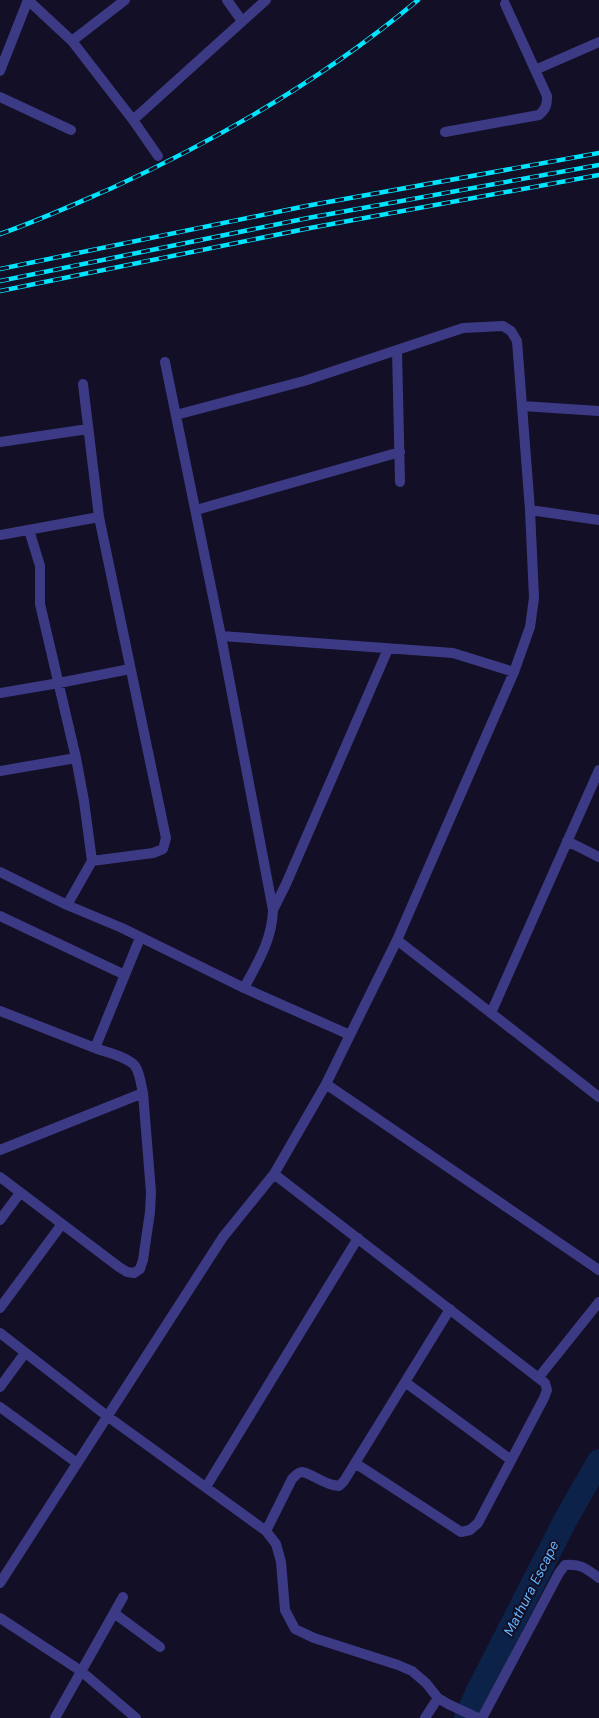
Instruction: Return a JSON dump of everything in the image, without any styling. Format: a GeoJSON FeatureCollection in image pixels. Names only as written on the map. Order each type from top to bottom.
{"type":"FeatureCollection","features":[{"type":"Feature","properties":{"kind":"street"},"geometry":{"type":"LineString","coordinates":[[0,71],[28,0],[72,41],[133,120],[158,156]]}},
{"type":"Feature","properties":{"kind":"street"},"geometry":{"type":"LineString","coordinates":[[72,41],[125,0]]}},
{"type":"Feature","properties":{"kind":"street"},"geometry":{"type":"LineString","coordinates":[[227,0],[242,21]]}},
{"type":"Feature","properties":{"kind":"street"},"geometry":{"type":"LineString","coordinates":[[133,120],[266,0]]}},
{"type":"Feature","properties":{"kind":"street"},"geometry":{"type":"LineString","coordinates":[[445,132],[539,115],[544,111],[547,105],[547,96],[505,4]]}},
{"type":"Feature","properties":{"kind":"street"},"geometry":{"type":"LineString","coordinates":[[535,70],[599,42]]}},
{"type":"Feature","properties":{"kind":"street"},"geometry":{"type":"LineString","coordinates":[[0,97],[71,130]]}},
{"type":"Feature","properties":{"kind":"street"},"geometry":{"type":"LineString","coordinates":[[0,1583],[223,1238],[274,1174],[326,1084],[397,940],[514,672],[530,627],[534,598],[530,510],[517,341],[511,331],[503,326],[463,328],[304,381],[176,415]]}},
{"type":"Feature","properties":{"kind":"street"},"geometry":{"type":"LineString","coordinates":[[398,350],[400,482]]}},
{"type":"Feature","properties":{"kind":"street"},"geometry":{"type":"LineString","coordinates":[[165,362],[222,636],[273,910],[272,922],[266,947],[244,988]]}},
{"type":"Feature","properties":{"kind":"street"},"geometry":{"type":"LineString","coordinates":[[82,384],[99,517],[166,838],[163,849],[153,853],[92,861]]}},
{"type":"Feature","properties":{"kind":"street"},"geometry":{"type":"LineString","coordinates":[[522,406],[599,411]]}},
{"type":"Feature","properties":{"kind":"street"},"geometry":{"type":"LineString","coordinates":[[0,442],[88,429]]}},
{"type":"Feature","properties":{"kind":"street"},"geometry":{"type":"LineString","coordinates":[[196,510],[400,452]]}},
{"type":"Feature","properties":{"kind":"street"},"geometry":{"type":"LineString","coordinates":[[530,510],[599,520]]}},
{"type":"Feature","properties":{"kind":"street"},"geometry":{"type":"LineString","coordinates":[[0,535],[99,517]]}},
{"type":"Feature","properties":{"kind":"street"},"geometry":{"type":"LineString","coordinates":[[29,530],[40,566],[40,604],[76,758],[84,801],[92,861],[67,905]]}},
{"type":"Feature","properties":{"kind":"street"},"geometry":{"type":"LineString","coordinates":[[222,636],[454,653],[514,672]]}},
{"type":"Feature","properties":{"kind":"street"},"geometry":{"type":"LineString","coordinates":[[273,910],[286,884],[388,649]]}},
{"type":"Feature","properties":{"kind":"street"},"geometry":{"type":"LineString","coordinates":[[0,693],[59,684],[130,669]]}},
{"type":"Feature","properties":{"kind":"street"},"geometry":{"type":"LineString","coordinates":[[0,771],[76,758]]}},
{"type":"Feature","properties":{"kind":"street"},"geometry":{"type":"LineString","coordinates":[[491,1013],[599,770]]}},
{"type":"Feature","properties":{"kind":"street"},"geometry":{"type":"LineString","coordinates":[[567,841],[599,857]]}},
{"type":"Feature","properties":{"kind":"street"},"geometry":{"type":"LineString","coordinates":[[0,872],[244,988],[350,1035]]}},
{"type":"Feature","properties":{"kind":"street"},"geometry":{"type":"LineString","coordinates":[[0,916],[125,975]]}},
{"type":"Feature","properties":{"kind":"street"},"geometry":{"type":"LineString","coordinates":[[94,1048],[140,938]]}},
{"type":"Feature","properties":{"kind":"street"},"geometry":{"type":"LineString","coordinates":[[397,940],[599,1097]]}},
{"type":"Feature","properties":{"kind":"street"},"geometry":{"type":"LineString","coordinates":[[0,1011],[134,1064],[143,1093],[151,1192],[150,1212],[143,1260],[140,1269],[134,1273],[127,1272],[119,1267],[0,1177]]}},
{"type":"Feature","properties":{"kind":"street"},"geometry":{"type":"LineString","coordinates":[[326,1084],[599,1270]]}},
{"type":"Feature","properties":{"kind":"street"},"geometry":{"type":"LineString","coordinates":[[0,1150],[143,1093]]}},
{"type":"Feature","properties":{"kind":"street"},"geometry":{"type":"LineString","coordinates":[[274,1174],[539,1377],[545,1383],[547,1390],[478,1523],[470,1530],[461,1532],[355,1463]]}},
{"type":"Feature","properties":{"kind":"street"},"geometry":{"type":"LineString","coordinates":[[0,1220],[20,1193]]}},
{"type":"Feature","properties":{"kind":"street"},"geometry":{"type":"LineString","coordinates":[[0,1308],[62,1224]]}},
{"type":"Feature","properties":{"kind":"street"},"geometry":{"type":"LineString","coordinates":[[206,1487],[358,1238]]}},
{"type":"Feature","properties":{"kind":"street"},"geometry":{"type":"LineString","coordinates":[[539,1377],[599,1302]]}},
{"type":"Feature","properties":{"kind":"street"},"geometry":{"type":"LineString","coordinates":[[266,1531],[292,1479],[297,1474],[302,1472],[330,1485],[339,1486],[344,1481],[450,1309]]}},
{"type":"Feature","properties":{"kind":"street"},"geometry":{"type":"LineString","coordinates":[[0,1333],[107,1416],[266,1531],[276,1544],[281,1562],[285,1610],[295,1629],[314,1638],[398,1665],[412,1671],[426,1683],[438,1698],[478,1717],[559,1573],[565,1565],[579,1565],[599,1578]]}},
{"type":"Feature","properties":{"kind":"street"},"geometry":{"type":"LineString","coordinates":[[0,1387],[25,1353]]}},
{"type":"Feature","properties":{"kind":"street"},"geometry":{"type":"LineString","coordinates":[[405,1382],[511,1460]]}},
{"type":"Feature","properties":{"kind":"street"},"geometry":{"type":"LineString","coordinates":[[0,1407],[77,1463]]}},
{"type":"Feature","properties":{"kind":"street"},"geometry":{"type":"LineString","coordinates":[[58,1717],[81,1672],[123,1597]]}},
{"type":"Feature","properties":{"kind":"street"},"geometry":{"type":"LineString","coordinates":[[114,1613],[160,1647]]}},
{"type":"Feature","properties":{"kind":"street"},"geometry":{"type":"LineString","coordinates":[[0,1618],[81,1672],[136,1718]]}},
{"type":"Feature","properties":{"kind":"street"},"geometry":{"type":"LineString","coordinates":[[425,1718],[438,1698]]}},
{"type":"Feature","properties":{"kind":"waterway","name":"Mathura Escape"},"geometry":{"type":"LineString","coordinates":[[466,1718],[477,1693],[567,1517],[599,1461]]}},
{"type":"Feature","properties":{"kind":"railway"},"geometry":{"type":"LineString","coordinates":[[0,234],[112,188],[153,169],[232,127],[271,104],[347,55],[418,0]]}},
{"type":"Feature","properties":{"kind":"railway"},"geometry":{"type":"LineString","coordinates":[[0,269],[306,206],[599,153]]}},
{"type":"Feature","properties":{"kind":"railway"},"geometry":{"type":"LineString","coordinates":[[0,281],[308,218],[599,165]]}},
{"type":"Feature","properties":{"kind":"railway"},"geometry":{"type":"LineString","coordinates":[[0,291],[310,228],[599,175]]}}]}
